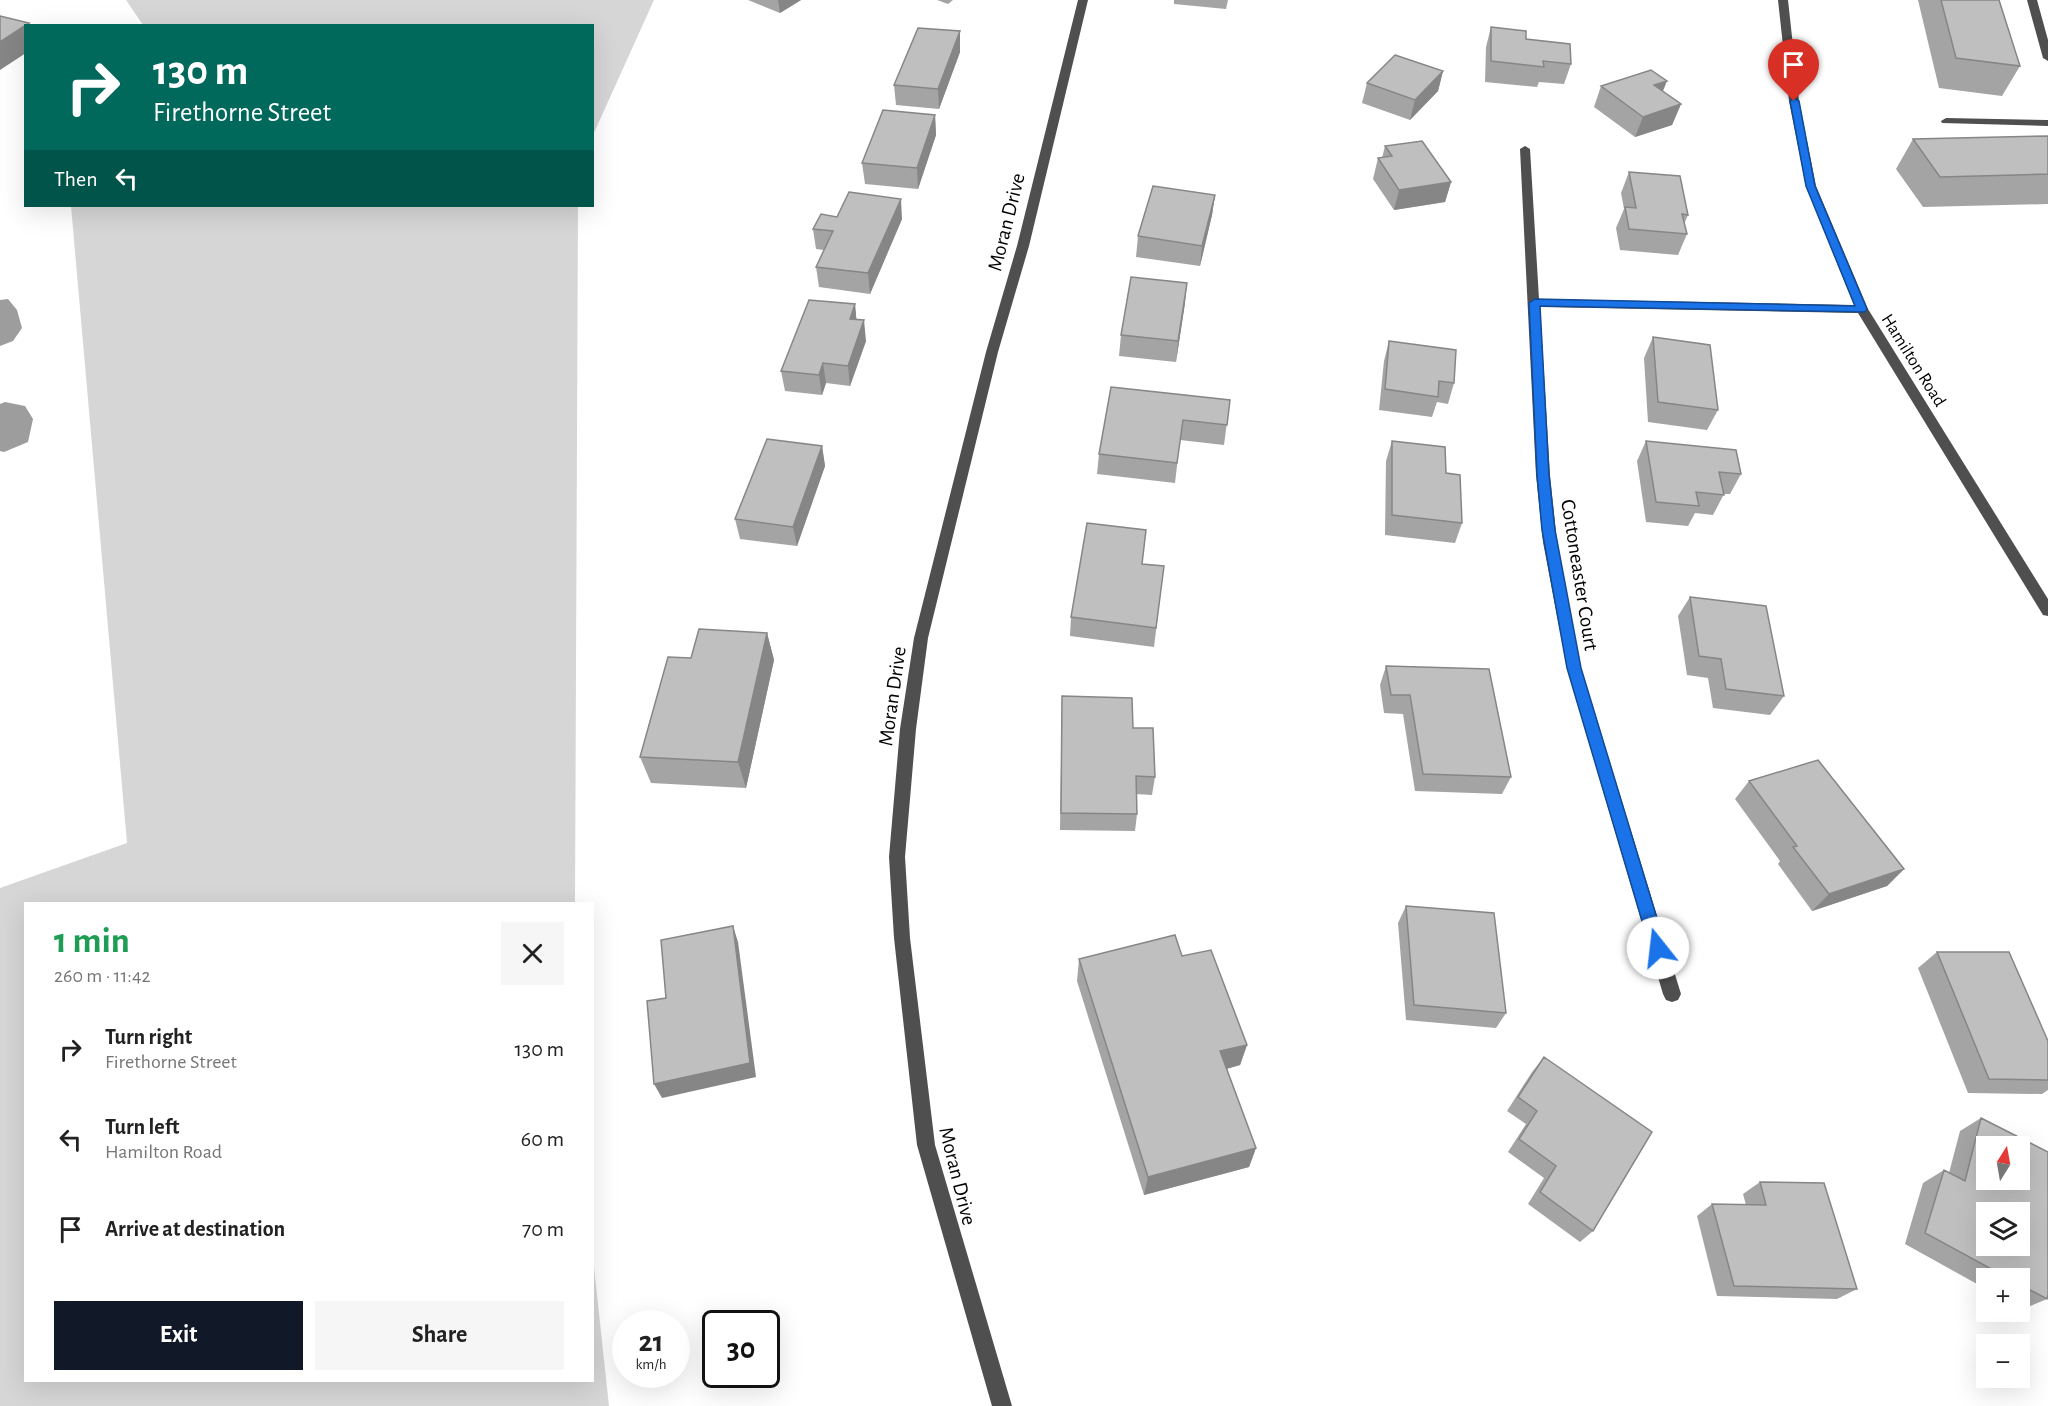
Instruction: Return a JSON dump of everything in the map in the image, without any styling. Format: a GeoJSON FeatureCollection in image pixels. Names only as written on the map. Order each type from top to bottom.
{"type":"FeatureCollection","features":[{"type":"Feature","properties":{"kind":"street","name":"Moran Drive"},"geometry":{"type":"LineString","coordinates":[[1002,1406],[926,1144],[902,938],[897,857],[908,729],[921,638],[992,352],[1023,246],[1083,0]]}},
{"type":"Feature","properties":{"kind":"street","name":"Hamilton Road"},"geometry":{"type":"LineString","coordinates":[[1783,0],[1794,101],[1810,186],[1862,309],[2048,611]]}},
{"type":"Feature","properties":{"kind":"street"},"geometry":{"type":"LineString","coordinates":[[2032,0],[2048,58]]}},
{"type":"Feature","properties":{"kind":"street"},"geometry":{"type":"LineString","coordinates":[[1946,121],[2048,123]]}},
{"type":"Feature","properties":{"kind":"street","name":"Cottoneaster Court"},"geometry":{"type":"LineString","coordinates":[[1525,149],[1548,530],[1574,668],[1672,993]]}},
{"type":"Feature","properties":{"kind":"street"},"geometry":{"type":"LineString","coordinates":[[1535,303],[1862,309]]}},
{"type":"Feature","properties":{"kind":"shaded area"},"geometry":{"type":"Polygon","coordinates":[[[126,0],[654,0],[594,133],[594,24],[142,24],[126,0]]]}},
{"type":"Feature","properties":{"kind":"shaded area"},"geometry":{"type":"Polygon","coordinates":[[[71,207],[578,207],[575,902],[24,902],[24,1382],[594,1382],[594,1267],[609,1406],[0,1406],[0,888],[127,843],[71,207]]]}},
{"type":"Feature","properties":{"kind":"shaded area"},"geometry":{"type":"Polygon","coordinates":[[[8,299],[17,310],[22,328],[13,341],[0,346],[0,300],[8,299]]]}},
{"type":"Feature","properties":{"kind":"shaded area"},"geometry":{"type":"Polygon","coordinates":[[[5,402],[25,406],[33,419],[28,442],[4,452],[0,451],[0,404],[5,402]]]}},
{"type":"Feature","properties":{"kind":"building"},"geometry":{"type":"Polygon","coordinates":[[[1941,0],[1999,0],[2020,66],[1956,58],[1941,0]]]}},
{"type":"Feature","properties":{"kind":"building"},"geometry":{"type":"Polygon","coordinates":[[[0,16],[29,23],[24,24],[24,26],[0,42],[0,16]]]}},
{"type":"Feature","properties":{"kind":"building"},"geometry":{"type":"Polygon","coordinates":[[[1491,27],[1526,31],[1526,39],[1570,44],[1571,64],[1543,61],[1544,67],[1491,61],[1491,27]]]}},
{"type":"Feature","properties":{"kind":"building"},"geometry":{"type":"Polygon","coordinates":[[[918,28],[960,31],[938,89],[894,85],[918,28]]]}},
{"type":"Feature","properties":{"kind":"building"},"geometry":{"type":"Polygon","coordinates":[[[1395,55],[1443,71],[1415,100],[1367,83],[1395,55]]]}},
{"type":"Feature","properties":{"kind":"building"},"geometry":{"type":"Polygon","coordinates":[[[1651,70],[1667,81],[1654,85],[1681,104],[1643,117],[1601,86],[1651,70]]]}},
{"type":"Feature","properties":{"kind":"building"},"geometry":{"type":"Polygon","coordinates":[[[883,110],[935,115],[917,168],[862,163],[883,110]]]}},
{"type":"Feature","properties":{"kind":"building"},"geometry":{"type":"Polygon","coordinates":[[[2048,136],[2048,174],[1940,177],[1913,139],[2048,136]]]}},
{"type":"Feature","properties":{"kind":"building"},"geometry":{"type":"Polygon","coordinates":[[[1422,141],[1451,182],[1399,190],[1378,158],[1392,156],[1385,146],[1422,141]]]}},
{"type":"Feature","properties":{"kind":"building"},"geometry":{"type":"Polygon","coordinates":[[[1629,172],[1680,176],[1688,215],[1682,214],[1687,234],[1629,229],[1625,207],[1636,208],[1629,172]]]}},
{"type":"Feature","properties":{"kind":"building"},"geometry":{"type":"Polygon","coordinates":[[[1153,186],[1215,195],[1202,246],[1138,236],[1153,186]]]}},
{"type":"Feature","properties":{"kind":"building"},"geometry":{"type":"Polygon","coordinates":[[[849,192],[901,199],[868,273],[816,267],[833,231],[813,229],[821,214],[837,217],[849,192]]]}},
{"type":"Feature","properties":{"kind":"building"},"geometry":{"type":"Polygon","coordinates":[[[1131,277],[1187,283],[1178,341],[1121,335],[1131,277]]]}},
{"type":"Feature","properties":{"kind":"building"},"geometry":{"type":"Polygon","coordinates":[[[809,300],[855,304],[850,319],[864,320],[848,366],[823,363],[819,375],[781,371],[809,300]]]}},
{"type":"Feature","properties":{"kind":"building"},"geometry":{"type":"Polygon","coordinates":[[[1653,337],[1710,345],[1718,410],[1658,402],[1653,337]]]}},
{"type":"Feature","properties":{"kind":"building"},"geometry":{"type":"Polygon","coordinates":[[[1389,341],[1456,350],[1454,383],[1439,381],[1438,397],[1385,389],[1389,341]]]}},
{"type":"Feature","properties":{"kind":"building"},"geometry":{"type":"Polygon","coordinates":[[[1111,387],[1230,400],[1227,425],[1183,420],[1177,463],[1099,454],[1111,387]]]}},
{"type":"Feature","properties":{"kind":"building"},"geometry":{"type":"Polygon","coordinates":[[[767,439],[822,446],[793,527],[735,519],[767,439]]]}},
{"type":"Feature","properties":{"kind":"building"},"geometry":{"type":"Polygon","coordinates":[[[1392,441],[1445,447],[1446,473],[1460,475],[1462,523],[1392,515],[1392,441]]]}},
{"type":"Feature","properties":{"kind":"building"},"geometry":{"type":"Polygon","coordinates":[[[1646,441],[1736,450],[1741,474],[1719,472],[1724,495],[1696,492],[1699,506],[1656,502],[1646,441]]]}},
{"type":"Feature","properties":{"kind":"building"},"geometry":{"type":"Polygon","coordinates":[[[1087,523],[1146,530],[1142,564],[1164,566],[1156,628],[1071,617],[1087,523]]]}},
{"type":"Feature","properties":{"kind":"building"},"geometry":{"type":"Polygon","coordinates":[[[1690,597],[1766,606],[1784,696],[1726,689],[1721,659],[1699,656],[1690,597]]]}},
{"type":"Feature","properties":{"kind":"building"},"geometry":{"type":"Polygon","coordinates":[[[699,629],[767,633],[738,762],[640,757],[668,657],[691,658],[699,629]]]}},
{"type":"Feature","properties":{"kind":"building"},"geometry":{"type":"Polygon","coordinates":[[[1386,666],[1489,669],[1511,777],[1423,774],[1410,695],[1391,695],[1386,666]]]}},
{"type":"Feature","properties":{"kind":"building"},"geometry":{"type":"Polygon","coordinates":[[[1062,696],[1132,698],[1133,728],[1153,728],[1155,777],[1136,776],[1137,814],[1061,813],[1062,696]]]}},
{"type":"Feature","properties":{"kind":"building"},"geometry":{"type":"Polygon","coordinates":[[[1818,760],[1904,869],[1829,894],[1793,847],[1797,846],[1749,781],[1818,760]]]}},
{"type":"Feature","properties":{"kind":"building"},"geometry":{"type":"Polygon","coordinates":[[[1406,906],[1494,913],[1506,1013],[1414,1005],[1406,906]]]}},
{"type":"Feature","properties":{"kind":"building"},"geometry":{"type":"Polygon","coordinates":[[[733,926],[750,1063],[654,1084],[647,1001],[666,998],[661,940],[733,926]]]}},
{"type":"Feature","properties":{"kind":"building"},"geometry":{"type":"Polygon","coordinates":[[[1175,935],[1182,956],[1211,950],[1247,1045],[1220,1051],[1256,1148],[1148,1177],[1079,959],[1175,935]]]}},
{"type":"Feature","properties":{"kind":"building"},"geometry":{"type":"Polygon","coordinates":[[[1937,952],[2009,952],[2048,1041],[2048,1080],[1989,1079],[1937,952]]]}},
{"type":"Feature","properties":{"kind":"building"},"geometry":{"type":"Polygon","coordinates":[[[1544,1057],[1652,1132],[1593,1231],[1540,1192],[1556,1166],[1519,1139],[1537,1111],[1518,1097],[1544,1057]]]}},
{"type":"Feature","properties":{"kind":"building"},"geometry":{"type":"Polygon","coordinates":[[[1981,1118],[2016,1136],[1976,1136],[1981,1118]]]}},
{"type":"Feature","properties":{"kind":"building"},"geometry":{"type":"Polygon","coordinates":[[[1976,1138],[1976,1190],[2030,1190],[2030,1143],[2048,1152],[2047,1299],[2030,1290],[2030,1268],[1990,1268],[1925,1233],[1944,1170],[1965,1181],[1976,1138]]]}},
{"type":"Feature","properties":{"kind":"building"},"geometry":{"type":"Polygon","coordinates":[[[1760,1182],[1824,1183],[1857,1289],[1734,1286],[1712,1204],[1766,1205],[1760,1182]]]}},
{"type":"Feature","properties":{"kind":"route"},"geometry":{"type":"LineString","coordinates":[[1658,948],[1574,668],[1548,530],[1543,475],[1535,303],[1862,309],[1845,274],[1810,186],[1794,101]]}}]}
